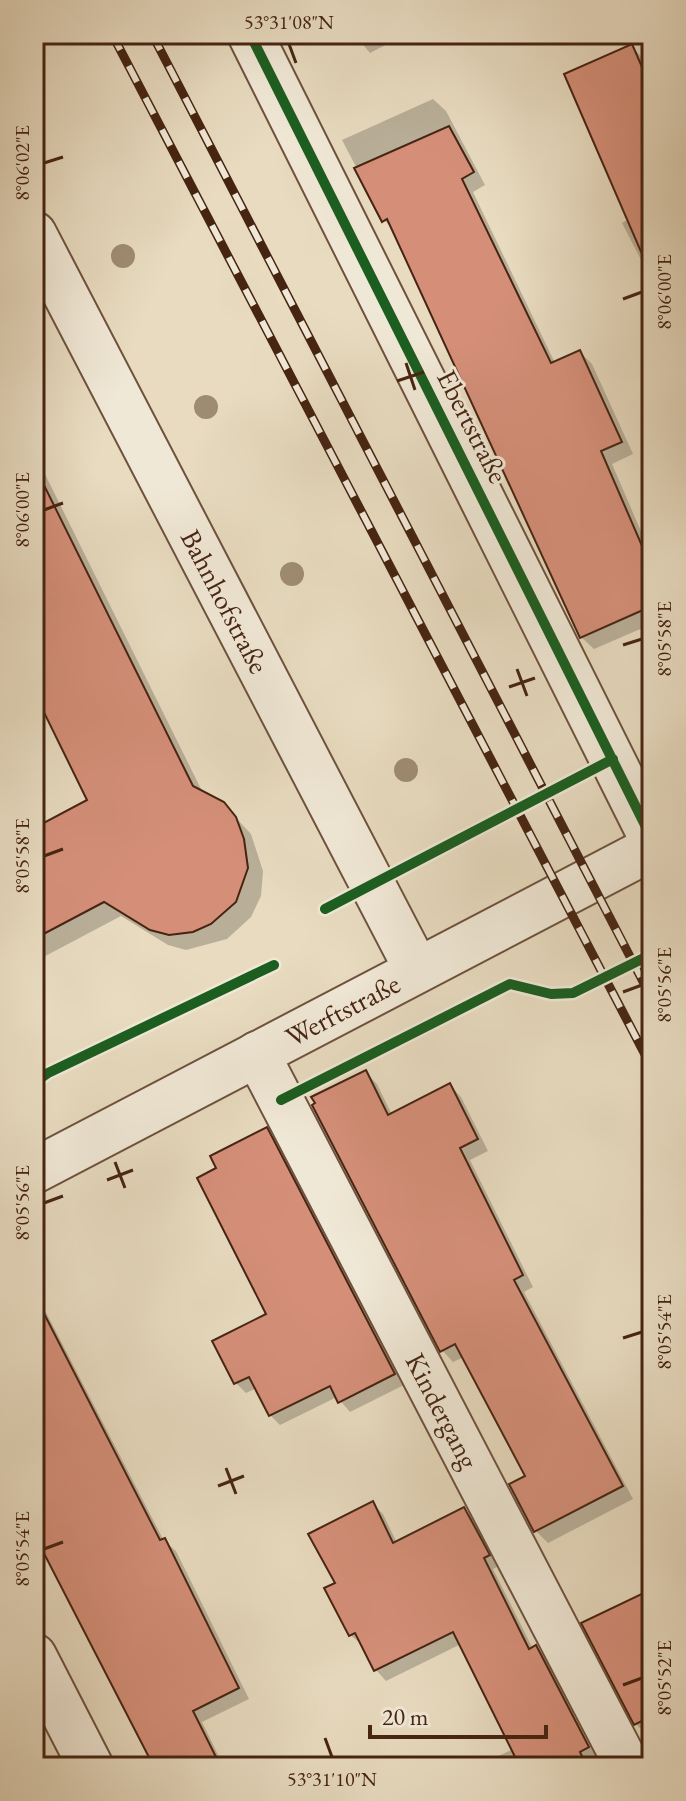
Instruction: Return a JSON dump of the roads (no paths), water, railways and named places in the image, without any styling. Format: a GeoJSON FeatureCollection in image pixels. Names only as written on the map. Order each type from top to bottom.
{"type":"FeatureCollection","features":[{"type":"Feature","properties":{"kind":"street","name":"Ebertstraße"},"geometry":{"type":"LineString","coordinates":[[250,34],[652,839]]}},
{"type":"Feature","properties":{"kind":"street","name":"Bahnhofstraße"},"geometry":{"type":"LineString","coordinates":[[34,234],[417,970]]}},
{"type":"Feature","properties":{"kind":"street","name":"Werftstraße"},"geometry":{"type":"LineString","coordinates":[[34,1171],[652,848]]}},
{"type":"Feature","properties":{"kind":"street","name":"Kindergang"},"geometry":{"type":"LineString","coordinates":[[257,1054],[628,1767]]}},
{"type":"Feature","properties":{"kind":"street"},"geometry":{"type":"LineString","coordinates":[[34,1656],[46,1707],[91,1767]]}},
{"type":"Feature","properties":{"kind":"railway"},"geometry":{"type":"LineString","coordinates":[[112,34],[652,1068]]}},
{"type":"Feature","properties":{"kind":"railway"},"geometry":{"type":"LineString","coordinates":[[152,34],[652,999]]}}]}
